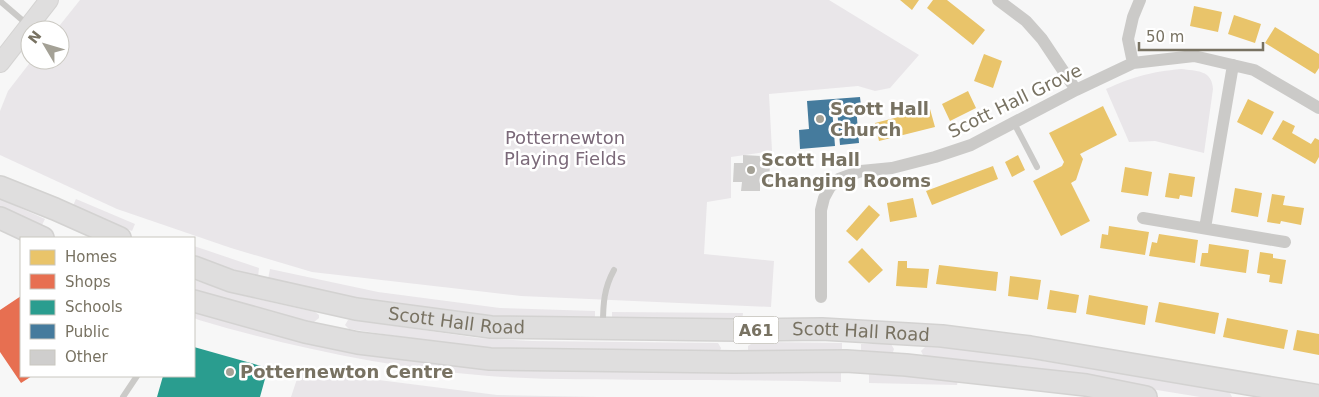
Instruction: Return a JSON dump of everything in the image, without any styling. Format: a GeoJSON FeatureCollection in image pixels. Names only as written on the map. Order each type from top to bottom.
{"type":"FeatureCollection","features":[{"type":"Feature","properties":{"kind":"highway"},"geometry":{"type":"LineString","coordinates":[[0,187],[47,205],[118,237]]}},
{"type":"Feature","properties":{"kind":"highway"},"geometry":{"type":"LineString","coordinates":[[0,218],[41,237]]}},
{"type":"Feature","properties":{"kind":"highway","name":"Scott Hall Road"},"geometry":{"type":"LineString","coordinates":[[195,267],[231,281],[356,309],[491,326],[735,330],[822,329],[942,336],[1030,347],[1249,390],[1319,396]]}},
{"type":"Feature","properties":{"kind":"highway","name":"Scott Hall Road"},"geometry":{"type":"LineString","coordinates":[[195,301],[330,338],[490,359],[906,364],[1098,392],[1146,397]]}},
{"type":"Feature","properties":{"kind":"highway"},"geometry":{"type":"LineString","coordinates":[[330,338],[336,304]]}},
{"type":"Feature","properties":{"kind":"highway"},"geometry":{"type":"LineString","coordinates":[[734,362],[735,330]]}},
{"type":"Feature","properties":{"kind":"highway"},"geometry":{"type":"LineString","coordinates":[[906,364],[908,334]]}},
{"type":"Feature","properties":{"kind":"main road"},"geometry":{"type":"LineString","coordinates":[[34,20],[49,0]]}},
{"type":"Feature","properties":{"kind":"main road"},"geometry":{"type":"LineString","coordinates":[[0,63],[20,37]]}},
{"type":"Feature","properties":{"kind":"street"},"geometry":{"type":"LineString","coordinates":[[998,0],[1026,21],[1042,39],[1076,90]]}},
{"type":"Feature","properties":{"kind":"street"},"geometry":{"type":"LineString","coordinates":[[1134,63],[1128,39],[1133,17],[1140,0]]}},
{"type":"Feature","properties":{"kind":"street","name":"Scott Hall Grove"},"geometry":{"type":"LineString","coordinates":[[821,297],[821,210],[824,198],[830,187],[839,178],[861,171],[892,168],[971,145],[1076,90],[1134,63],[1194,56],[1254,70],[1319,108]]}},
{"type":"Feature","properties":{"kind":"street"},"geometry":{"type":"LineString","coordinates":[[1205,228],[1233,66]]}},
{"type":"Feature","properties":{"kind":"street"},"geometry":{"type":"LineString","coordinates":[[1143,218],[1285,242]]}},
{"type":"Feature","properties":{"kind":"lane"},"geometry":{"type":"LineString","coordinates":[[0,1],[22,20]]}},
{"type":"Feature","properties":{"kind":"lane"},"geometry":{"type":"LineString","coordinates":[[1014,123],[1037,167]]}},
{"type":"Feature","properties":{"kind":"lane"},"geometry":{"type":"LineString","coordinates":[[603,328],[606,283],[614,270]]}},
{"type":"Feature","properties":{"kind":"lane"},"geometry":{"type":"LineString","coordinates":[[124,397],[136,377]]}},
{"type":"Feature","properties":{"kind":"green space","name":"Potternewton Playing Fields"},"geometry":{"type":"Polygon","coordinates":[[[80,0],[829,0],[919,55],[890,88],[875,91],[858,86],[769,94],[772,151],[731,157],[731,198],[707,202],[704,254],[774,261],[771,307],[521,296],[312,272],[231,248],[117,209],[0,155],[0,111],[8,91],[24,70],[70,70],[70,20],[64,20],[80,0]]]}},
{"type":"Feature","properties":{"kind":"green space"},"geometry":{"type":"Polygon","coordinates":[[[1181,69],[1203,73],[1210,78],[1212,83],[1213,89],[1204,153],[1155,141],[1129,142],[1106,89],[1143,75],[1181,69]]]}},
{"type":"Feature","properties":{"kind":"green space"},"geometry":{"type":"Polygon","coordinates":[[[0,199],[45,219],[41,227],[0,209],[0,199]]]}},
{"type":"Feature","properties":{"kind":"green space"},"geometry":{"type":"Polygon","coordinates":[[[76,199],[135,224],[132,231],[72,208],[76,199]]]}},
{"type":"Feature","properties":{"kind":"green space"},"geometry":{"type":"Polygon","coordinates":[[[195,246],[259,268],[258,277],[195,257],[195,246]]]}},
{"type":"Feature","properties":{"kind":"green space"},"geometry":{"type":"Polygon","coordinates":[[[270,269],[378,292],[500,308],[595,311],[595,321],[501,318],[378,303],[268,279],[270,269]]]}},
{"type":"Feature","properties":{"kind":"green space"},"geometry":{"type":"Polygon","coordinates":[[[195,280],[244,296],[315,312],[319,315],[319,318],[314,322],[242,306],[195,291],[195,280]]]}},
{"type":"Feature","properties":{"kind":"green space"},"geometry":{"type":"Polygon","coordinates":[[[195,311],[247,327],[307,341],[487,367],[556,371],[841,373],[841,382],[550,379],[489,376],[416,368],[342,356],[195,318],[195,311]]]}},
{"type":"Feature","properties":{"kind":"green space"},"geometry":{"type":"Polygon","coordinates":[[[612,312],[743,313],[742,322],[612,321],[612,312]]]}},
{"type":"Feature","properties":{"kind":"green space"},"geometry":{"type":"Polygon","coordinates":[[[352,319],[478,338],[532,341],[718,343],[721,348],[719,354],[477,348],[349,329],[345,325],[348,320],[352,319]]]}},
{"type":"Feature","properties":{"kind":"green space"},"geometry":{"type":"Polygon","coordinates":[[[754,342],[842,343],[842,354],[750,353],[748,346],[754,342]]]}},
{"type":"Feature","properties":{"kind":"green space"},"geometry":{"type":"Polygon","coordinates":[[[861,344],[891,344],[894,349],[892,355],[861,354],[861,344]]]}},
{"type":"Feature","properties":{"kind":"green space"},"geometry":{"type":"Polygon","coordinates":[[[925,347],[990,353],[1164,380],[1229,391],[1232,397],[1200,397],[1114,383],[924,357],[921,351],[925,347]]]}},
{"type":"Feature","properties":{"kind":"green space"},"geometry":{"type":"Polygon","coordinates":[[[301,367],[355,377],[497,395],[598,397],[291,397],[301,367]]]}},
{"type":"Feature","properties":{"kind":"green space"},"geometry":{"type":"Polygon","coordinates":[[[869,374],[958,380],[957,385],[869,383],[869,374]]]}},
{"type":"Feature","properties":{"kind":"building: Homes"},"geometry":{"type":"Polygon","coordinates":[[[900,0],[919,0],[912,10],[900,0]]]}},
{"type":"Feature","properties":{"kind":"building: Homes"},"geometry":{"type":"Polygon","coordinates":[[[933,0],[947,0],[985,30],[973,45],[927,8],[933,0]]]}},
{"type":"Feature","properties":{"kind":"building: Homes"},"geometry":{"type":"Polygon","coordinates":[[[1194,6],[1222,12],[1218,32],[1190,26],[1194,6]]]}},
{"type":"Feature","properties":{"kind":"building: Homes"},"geometry":{"type":"Polygon","coordinates":[[[1234,15],[1261,24],[1255,43],[1228,34],[1234,15]]]}},
{"type":"Feature","properties":{"kind":"building: Homes"},"geometry":{"type":"Polygon","coordinates":[[[1275,27],[1319,54],[1319,68],[1315,74],[1265,43],[1275,27]]]}},
{"type":"Feature","properties":{"kind":"building: Homes"},"geometry":{"type":"Polygon","coordinates":[[[984,54],[1002,61],[993,88],[974,81],[984,54]]]}},
{"type":"Feature","properties":{"kind":"building: Homes"},"geometry":{"type":"Polygon","coordinates":[[[968,91],[976,108],[950,121],[942,104],[968,91]]]}},
{"type":"Feature","properties":{"kind":"building: Homes"},"geometry":{"type":"Polygon","coordinates":[[[1248,99],[1274,112],[1262,135],[1237,122],[1248,99]]]}},
{"type":"Feature","properties":{"kind":"building: Homes"},"geometry":{"type":"Polygon","coordinates":[[[1103,106],[1117,135],[1080,154],[1083,159],[1076,180],[1071,183],[1090,221],[1061,236],[1033,181],[1062,166],[1064,162],[1049,133],[1103,106]]]}},
{"type":"Feature","properties":{"kind":"building: Homes"},"geometry":{"type":"Polygon","coordinates":[[[930,109],[935,127],[879,141],[875,123],[930,109]]]}},
{"type":"Feature","properties":{"kind":"building: Homes"},"geometry":{"type":"Polygon","coordinates":[[[1283,120],[1295,126],[1292,133],[1311,144],[1315,138],[1319,140],[1319,157],[1315,164],[1272,139],[1283,120]]]}},
{"type":"Feature","properties":{"kind":"building: Homes"},"geometry":{"type":"Polygon","coordinates":[[[1018,155],[1025,170],[1012,177],[1005,162],[1018,155]]]}},
{"type":"Feature","properties":{"kind":"building: Homes"},"geometry":{"type":"Polygon","coordinates":[[[993,166],[998,179],[932,205],[926,191],[993,166]]]}},
{"type":"Feature","properties":{"kind":"building: Homes"},"geometry":{"type":"Polygon","coordinates":[[[1125,167],[1152,172],[1148,196],[1121,192],[1125,167]]]}},
{"type":"Feature","properties":{"kind":"building: Homes"},"geometry":{"type":"Polygon","coordinates":[[[1169,173],[1195,177],[1192,197],[1180,195],[1179,199],[1165,197],[1169,173]]]}},
{"type":"Feature","properties":{"kind":"building: Homes"},"geometry":{"type":"Polygon","coordinates":[[[1235,188],[1262,193],[1258,217],[1231,212],[1235,188]]]}},
{"type":"Feature","properties":{"kind":"building: Homes"},"geometry":{"type":"Polygon","coordinates":[[[1272,194],[1285,196],[1283,205],[1304,208],[1301,225],[1281,221],[1280,224],[1267,222],[1272,194]]]}},
{"type":"Feature","properties":{"kind":"building: Homes"},"geometry":{"type":"Polygon","coordinates":[[[913,198],[917,217],[890,222],[887,203],[913,198]]]}},
{"type":"Feature","properties":{"kind":"building: Homes"},"geometry":{"type":"Polygon","coordinates":[[[869,205],[880,215],[857,241],[846,231],[869,205]]]}},
{"type":"Feature","properties":{"kind":"building: Homes"},"geometry":{"type":"Polygon","coordinates":[[[1109,226],[1149,232],[1145,255],[1100,248],[1102,234],[1108,235],[1109,226]]]}},
{"type":"Feature","properties":{"kind":"building: Homes"},"geometry":{"type":"Polygon","coordinates":[[[1159,234],[1198,240],[1195,263],[1149,256],[1152,242],[1157,243],[1159,234]]]}},
{"type":"Feature","properties":{"kind":"building: Homes"},"geometry":{"type":"Polygon","coordinates":[[[1209,244],[1249,250],[1246,273],[1200,266],[1202,253],[1208,253],[1209,244]]]}},
{"type":"Feature","properties":{"kind":"building: Homes"},"geometry":{"type":"Polygon","coordinates":[[[862,248],[883,270],[869,283],[848,262],[862,248]]]}},
{"type":"Feature","properties":{"kind":"building: Homes"},"geometry":{"type":"Polygon","coordinates":[[[1260,252],[1273,254],[1273,258],[1286,260],[1282,284],[1269,282],[1270,275],[1257,273],[1260,252]]]}},
{"type":"Feature","properties":{"kind":"building: Homes"},"geometry":{"type":"Polygon","coordinates":[[[898,261],[907,261],[907,268],[929,269],[927,288],[896,286],[898,261]]]}},
{"type":"Feature","properties":{"kind":"building: Homes"},"geometry":{"type":"Polygon","coordinates":[[[939,265],[998,272],[996,291],[936,284],[939,265]]]}},
{"type":"Feature","properties":{"kind":"building: Homes"},"geometry":{"type":"Polygon","coordinates":[[[1010,276],[1041,280],[1038,300],[1008,296],[1010,276]]]}},
{"type":"Feature","properties":{"kind":"building: Homes"},"geometry":{"type":"Polygon","coordinates":[[[1050,290],[1079,295],[1076,313],[1047,309],[1050,290]]]}},
{"type":"Feature","properties":{"kind":"building: Homes"},"geometry":{"type":"Polygon","coordinates":[[[1089,295],[1148,306],[1145,325],[1086,314],[1089,295]]]}},
{"type":"Feature","properties":{"kind":"building: Homes"},"geometry":{"type":"Polygon","coordinates":[[[1159,302],[1219,313],[1215,334],[1155,322],[1159,302]]]}},
{"type":"Feature","properties":{"kind":"building: Homes"},"geometry":{"type":"Polygon","coordinates":[[[1227,318],[1288,330],[1284,349],[1223,337],[1227,318]]]}},
{"type":"Feature","properties":{"kind":"building: Homes"},"geometry":{"type":"Polygon","coordinates":[[[1297,330],[1319,334],[1319,355],[1293,350],[1297,330]]]}},
{"type":"Feature","properties":{"kind":"building: Shops"},"geometry":{"type":"Polygon","coordinates":[[[20,297],[20,377],[30,377],[21,383],[0,352],[0,310],[20,297]]]}},
{"type":"Feature","properties":{"kind":"building: Schools","name":"Potternewton Centre"},"geometry":{"type":"Polygon","coordinates":[[[195,347],[268,368],[260,397],[157,397],[163,377],[195,377],[195,347]]]}},
{"type":"Feature","properties":{"kind":"building: Public","name":"Scott Hall Church"},"geometry":{"type":"Polygon","coordinates":[[[860,97],[861,106],[856,106],[859,143],[840,145],[837,108],[832,108],[835,146],[800,149],[799,130],[809,129],[807,101],[860,97]]]}},
{"type":"Feature","properties":{"kind":"building: Other","name":"Scott Hall Changing Rooms"},"geometry":{"type":"Polygon","coordinates":[[[743,155],[761,156],[761,164],[770,164],[769,184],[760,183],[760,191],[741,191],[742,182],[733,182],[734,163],[743,163],[743,155]]]}},
{"type":"Feature","properties":{"kind":"place","name":"Scott Hall Church"},"geometry":{"type":"Point","coordinates":[820,119]}},
{"type":"Feature","properties":{"kind":"place","name":"Scott Hall Changing Rooms"},"geometry":{"type":"Point","coordinates":[751,170]}},
{"type":"Feature","properties":{"kind":"place","name":"Potternewton Centre"},"geometry":{"type":"Point","coordinates":[230,372]}}]}
